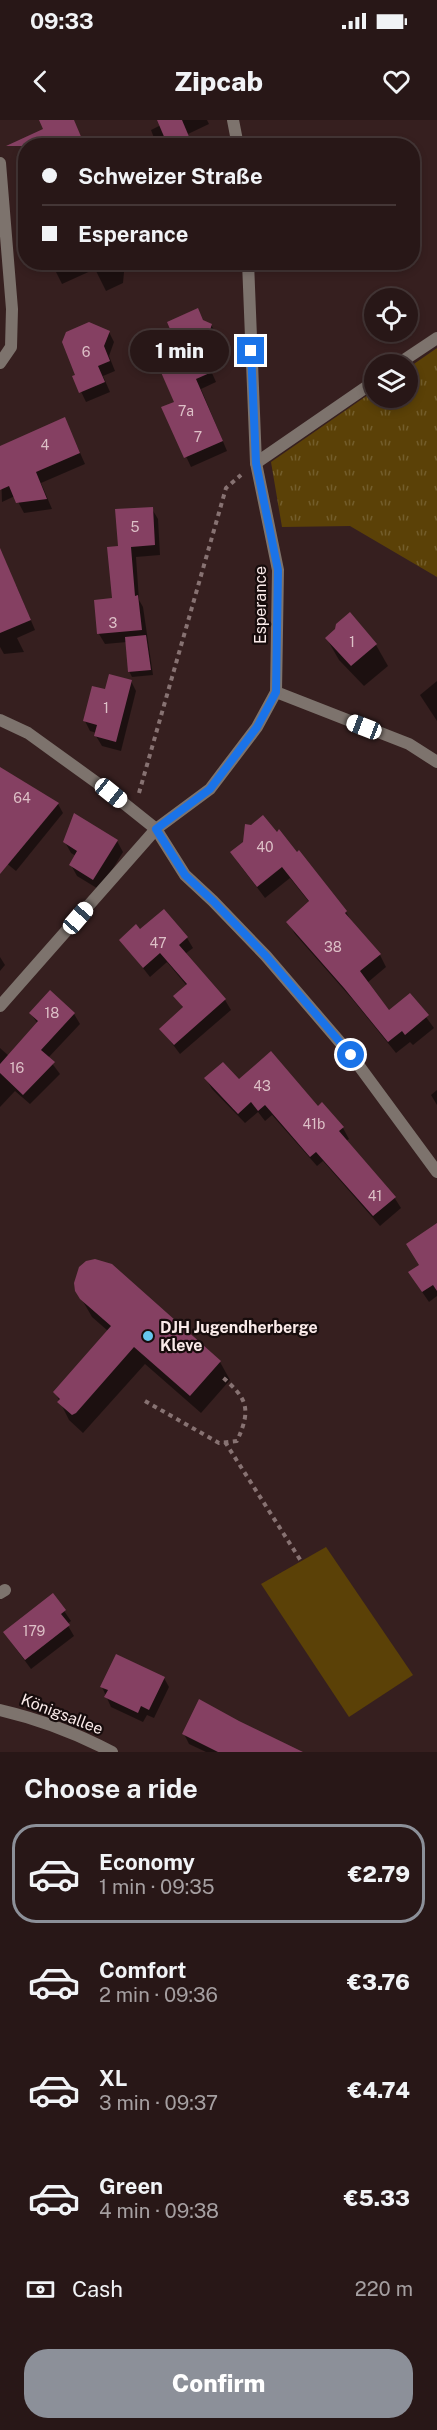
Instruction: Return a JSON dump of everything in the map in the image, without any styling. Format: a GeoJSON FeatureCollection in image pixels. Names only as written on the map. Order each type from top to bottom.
{"type":"FeatureCollection","features":[{"type":"Feature","properties":{"kind":"street"},"geometry":{"type":"LineString","coordinates":[[233,120],[236,138]]}},
{"type":"Feature","properties":{"kind":"street"},"geometry":{"type":"LineString","coordinates":[[0,163],[12,309],[11,347],[0,363]]}},
{"type":"Feature","properties":{"kind":"street","name":"Esperance"},"geometry":{"type":"LineString","coordinates":[[0,1006],[156,829],[210,789],[257,727],[276,692],[278,570],[256,463],[248,270]]}},
{"type":"Feature","properties":{"kind":"street"},"geometry":{"type":"LineString","coordinates":[[413,354],[437,338]]}},
{"type":"Feature","properties":{"kind":"street"},"geometry":{"type":"LineString","coordinates":[[256,463],[364,389]]}},
{"type":"Feature","properties":{"kind":"street"},"geometry":{"type":"LineString","coordinates":[[276,692],[409,744],[437,762]]}},
{"type":"Feature","properties":{"kind":"street"},"geometry":{"type":"LineString","coordinates":[[0,720],[28,733],[156,829],[185,875],[266,956],[351,1055],[437,1172]]}},
{"type":"Feature","properties":{"kind":"street","name":"Königsallee"},"geometry":{"type":"LineString","coordinates":[[0,1710],[31,1717],[87,1738],[112,1752]]}},
{"type":"Feature","properties":{"kind":"path"},"geometry":{"type":"LineString","coordinates":[[134,812],[226,488],[256,463]]}},
{"type":"Feature","properties":{"kind":"path"},"geometry":{"type":"LineString","coordinates":[[146,1401],[219,1443],[237,1441],[246,1420],[241,1394],[221,1376]]}},
{"type":"Feature","properties":{"kind":"path"},"geometry":{"type":"LineString","coordinates":[[225,1442],[301,1561]]}},
{"type":"Feature","properties":{"kind":"green space"},"geometry":{"type":"Polygon","coordinates":[[[437,348],[437,577],[350,526],[282,527],[271,462],[364,398],[364,408],[418,408],[418,361],[437,348]]]}},
{"type":"Feature","properties":{"kind":"green space"},"geometry":{"type":"Polygon","coordinates":[[[326,1547],[413,1675],[349,1717],[261,1584],[326,1547]]]}},
{"type":"Feature","properties":{"kind":"building"},"geometry":{"type":"Polygon","coordinates":[[[39,120],[74,120],[82,138],[23,138],[43,129],[39,120]]]}},
{"type":"Feature","properties":{"kind":"building"},"geometry":{"type":"Polygon","coordinates":[[[157,120],[182,120],[190,138],[165,138],[157,120]]]}},
{"type":"Feature","properties":{"kind":"building"},"geometry":{"type":"Polygon","coordinates":[[[18,140],[18,146],[6,146],[18,140]]]}},
{"type":"Feature","properties":{"kind":"building"},"geometry":{"type":"Polygon","coordinates":[[[198,308],[203,320],[212,324],[209,333],[212,339],[200,345],[212,372],[196,379],[223,441],[184,458],[161,407],[174,402],[160,370],[172,357],[175,341],[167,322],[198,308]]]}},
{"type":"Feature","properties":{"kind":"building"},"geometry":{"type":"Polygon","coordinates":[[[89,322],[110,331],[104,346],[110,361],[98,366],[105,382],[79,393],[72,376],[75,375],[62,342],[66,332],[89,322]]]}},
{"type":"Feature","properties":{"kind":"building"},"geometry":{"type":"Polygon","coordinates":[[[65,417],[80,453],[36,472],[47,499],[16,503],[9,486],[0,490],[0,446],[65,417]]]}},
{"type":"Feature","properties":{"kind":"building"},"geometry":{"type":"Polygon","coordinates":[[[153,507],[155,545],[131,547],[135,596],[138,595],[142,630],[97,634],[94,600],[112,598],[107,547],[118,546],[115,509],[153,507]]]}},
{"type":"Feature","properties":{"kind":"building"},"geometry":{"type":"Polygon","coordinates":[[[0,548],[31,620],[0,633],[0,548]]]}},
{"type":"Feature","properties":{"kind":"building"},"geometry":{"type":"Polygon","coordinates":[[[350,612],[377,644],[351,666],[325,638],[350,612]]]}},
{"type":"Feature","properties":{"kind":"building"},"geometry":{"type":"Polygon","coordinates":[[[146,635],[151,670],[128,672],[125,637],[146,635]]]}},
{"type":"Feature","properties":{"kind":"building"},"geometry":{"type":"Polygon","coordinates":[[[109,674],[132,680],[116,742],[94,736],[97,725],[83,721],[92,686],[105,689],[109,674]]]}},
{"type":"Feature","properties":{"kind":"building"},"geometry":{"type":"Polygon","coordinates":[[[0,767],[59,803],[0,874],[0,767]]]}},
{"type":"Feature","properties":{"kind":"building"},"geometry":{"type":"Polygon","coordinates":[[[74,813],[118,840],[93,880],[69,865],[77,851],[63,842],[74,813]]]}},
{"type":"Feature","properties":{"kind":"building"},"geometry":{"type":"Polygon","coordinates":[[[263,815],[277,832],[279,829],[297,852],[299,850],[347,911],[345,913],[381,954],[360,971],[389,1010],[410,993],[429,1015],[405,1035],[402,1031],[388,1042],[286,922],[309,901],[282,867],[257,887],[230,852],[243,842],[245,824],[251,825],[263,815]]]}},
{"type":"Feature","properties":{"kind":"building"},"geometry":{"type":"Polygon","coordinates":[[[164,909],[188,937],[179,945],[226,999],[174,1045],[159,1029],[183,1007],[173,996],[187,984],[160,953],[143,968],[119,940],[136,924],[140,929],[164,909]]]}},
{"type":"Feature","properties":{"kind":"building"},"geometry":{"type":"Polygon","coordinates":[[[50,990],[75,1013],[41,1050],[55,1062],[23,1095],[0,1073],[0,1064],[38,1021],[29,1013],[50,990]]]}},
{"type":"Feature","properties":{"kind":"building"},"geometry":{"type":"Polygon","coordinates":[[[271,1051],[318,1106],[322,1102],[344,1127],[339,1131],[396,1197],[373,1216],[316,1152],[310,1157],[265,1105],[258,1111],[251,1102],[238,1114],[204,1078],[223,1062],[239,1079],[271,1051]]]}},
{"type":"Feature","properties":{"kind":"building"},"geometry":{"type":"Polygon","coordinates":[[[437,1223],[437,1291],[433,1285],[422,1292],[408,1272],[419,1265],[406,1244],[437,1223]]]}},
{"type":"Feature","properties":{"kind":"building","name":"DJH Jugendherberge Kleve"},"geometry":{"type":"Polygon","coordinates":[[[95,1259],[112,1264],[221,1361],[190,1396],[134,1347],[76,1413],[72,1415],[57,1402],[60,1399],[53,1392],[111,1326],[80,1299],[75,1291],[74,1283],[79,1267],[86,1261],[95,1259]]]}},
{"type":"Feature","properties":{"kind":"building"},"geometry":{"type":"Polygon","coordinates":[[[53,1593],[66,1610],[61,1614],[70,1625],[25,1660],[3,1632],[53,1593]]]}},
{"type":"Feature","properties":{"kind":"building"},"geometry":{"type":"Polygon","coordinates":[[[116,1654],[165,1677],[149,1710],[141,1706],[138,1713],[104,1697],[108,1690],[100,1687],[116,1654]]]}},
{"type":"Feature","properties":{"kind":"building"},"geometry":{"type":"Polygon","coordinates":[[[199,1699],[303,1752],[218,1752],[182,1734],[199,1699]]]}},
{"type":"Feature","properties":{"kind":"place","name":"DJH Jugendherberge Kleve"},"geometry":{"type":"Point","coordinates":[148,1336]}},
{"type":"Feature","properties":{"kind":"route"},"geometry":{"type":"LineString","coordinates":[[251,351],[256,463],[278,570],[276,692],[257,727],[210,789],[156,829],[185,875],[266,956],[351,1055]]}}]}
